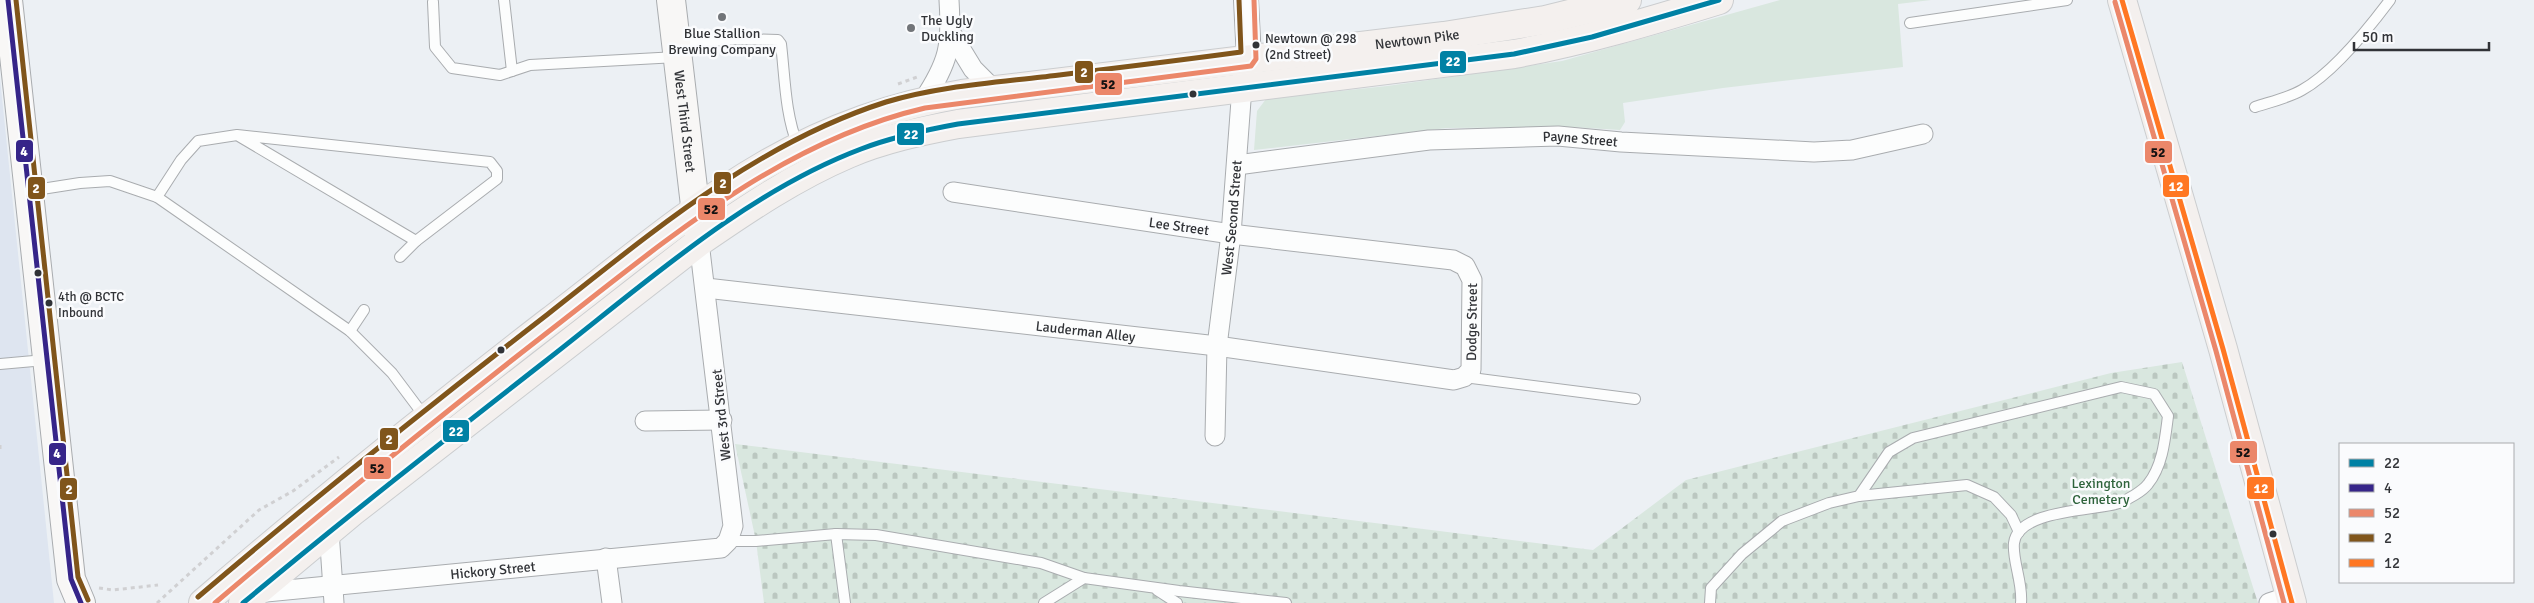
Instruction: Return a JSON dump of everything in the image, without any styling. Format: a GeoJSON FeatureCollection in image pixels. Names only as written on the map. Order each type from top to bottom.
{"type":"FeatureCollection","features":[{"type":"Feature","properties":{"kind":"main road"},"geometry":{"type":"LineString","coordinates":[[8,0],[46,360],[80,595]]}},
{"type":"Feature","properties":{"kind":"main road","name":"West Third Street"},"geometry":{"type":"LineString","coordinates":[[671,0],[694,185],[694,209],[699,242]]}},
{"type":"Feature","properties":{"kind":"main road","name":"Newtown Pike"},"geometry":{"type":"LineString","coordinates":[[203,603],[324,500],[426,418],[694,209],[740,178],[798,146],[844,125],[886,110],[923,101],[994,90],[1444,36],[1545,20],[1627,0]]}},
{"type":"Feature","properties":{"kind":"main road","name":"Newtown Pike"},"geometry":{"type":"LineString","coordinates":[[249,598],[329,531],[527,374],[699,242],[754,204],[812,171],[849,154],[911,133],[958,124],[1522,52],[1611,33],[1719,0]]}},
{"type":"Feature","properties":{"kind":"main road"},"geometry":{"type":"LineString","coordinates":[[2122,0],[2223,349],[2284,601]]}},
{"type":"Feature","properties":{"kind":"street"},"geometry":{"type":"LineString","coordinates":[[923,101],[941,74],[951,33],[949,0]]}},
{"type":"Feature","properties":{"kind":"street","name":"West Second Street"},"geometry":{"type":"LineString","coordinates":[[1215,436],[1217,346],[1231,234],[1242,87],[1249,59],[1246,0]]}},
{"type":"Feature","properties":{"kind":"street"},"geometry":{"type":"LineString","coordinates":[[951,33],[973,69],[994,90]]}},
{"type":"Feature","properties":{"kind":"street","name":"Payne Street"},"geometry":{"type":"LineString","coordinates":[[1237,165],[1429,140],[1558,136],[1621,142],[1814,152],[1852,150],[1923,134]]}},
{"type":"Feature","properties":{"kind":"street","name":"Lee Street"},"geometry":{"type":"LineString","coordinates":[[953,192],[1231,234],[1440,258],[1453,260],[1465,266]]}},
{"type":"Feature","properties":{"kind":"street","name":"West 3rd Street"},"geometry":{"type":"LineString","coordinates":[[699,242],[722,420],[733,526],[728,541]]}},
{"type":"Feature","properties":{"kind":"street","name":"Dodge Street"},"geometry":{"type":"LineString","coordinates":[[1464,377],[1471,370],[1474,290],[1470,273],[1465,266]]}},
{"type":"Feature","properties":{"kind":"street","name":"Lauderman Alley"},"geometry":{"type":"LineString","coordinates":[[706,288],[1217,346],[1454,380],[1464,377]]}},
{"type":"Feature","properties":{"kind":"street"},"geometry":{"type":"LineString","coordinates":[[645,421],[722,420]]}},
{"type":"Feature","properties":{"kind":"street"},"geometry":{"type":"LineString","coordinates":[[329,531],[334,594]]}},
{"type":"Feature","properties":{"kind":"street","name":"Hickory Street"},"geometry":{"type":"LineString","coordinates":[[249,598],[334,594],[606,558],[721,548],[728,541]]}},
{"type":"Feature","properties":{"kind":"street"},"geometry":{"type":"LineString","coordinates":[[606,558],[612,603]]}},
{"type":"Feature","properties":{"kind":"lane"},"geometry":{"type":"LineString","coordinates":[[504,0],[512,71]]}},
{"type":"Feature","properties":{"kind":"lane"},"geometry":{"type":"LineString","coordinates":[[1910,23],[2067,0]]}},
{"type":"Feature","properties":{"kind":"lane"},"geometry":{"type":"LineString","coordinates":[[2255,107],[2302,90],[2344,54],[2370,27],[2390,0]]}},
{"type":"Feature","properties":{"kind":"lane"},"geometry":{"type":"LineString","coordinates":[[433,2],[435,47],[452,68],[500,74],[530,65],[677,51],[738,39],[778,40],[782,44],[790,122],[798,146]]}},
{"type":"Feature","properties":{"kind":"lane"},"geometry":{"type":"LineString","coordinates":[[157,197],[182,160],[198,141],[237,135],[490,162],[497,170],[497,179],[416,241],[400,257]]}},
{"type":"Feature","properties":{"kind":"lane"},"geometry":{"type":"LineString","coordinates":[[237,135],[416,241]]}},
{"type":"Feature","properties":{"kind":"lane"},"geometry":{"type":"LineString","coordinates":[[28,191],[80,183],[110,181],[157,197],[350,331],[392,373],[426,418]]}},
{"type":"Feature","properties":{"kind":"lane"},"geometry":{"type":"LineString","coordinates":[[350,331],[364,310]]}},
{"type":"Feature","properties":{"kind":"lane"},"geometry":{"type":"LineString","coordinates":[[0,364],[46,360]]}},
{"type":"Feature","properties":{"kind":"lane"},"geometry":{"type":"LineString","coordinates":[[1464,377],[1635,399]]}},
{"type":"Feature","properties":{"kind":"lane"},"geometry":{"type":"LineString","coordinates":[[1859,496],[1889,452],[1912,438],[2121,387],[2154,394],[2168,416],[2164,452],[2148,485],[2120,503],[2076,509],[2037,519],[2019,532],[2014,542],[2022,593],[2021,603]]}},
{"type":"Feature","properties":{"kind":"lane"},"geometry":{"type":"LineString","coordinates":[[1710,603],[1711,588],[1742,554],[1782,521],[1829,503],[1859,496],[1967,484],[1994,497],[2011,515],[2019,532]]}},
{"type":"Feature","properties":{"kind":"lane"},"geometry":{"type":"LineString","coordinates":[[836,534],[845,603]]}},
{"type":"Feature","properties":{"kind":"lane"},"geometry":{"type":"LineString","coordinates":[[728,541],[756,541],[836,534],[876,535],[1031,562],[1084,578],[1286,603]]}},
{"type":"Feature","properties":{"kind":"lane"},"geometry":{"type":"LineString","coordinates":[[1044,603],[1084,578]]}},
{"type":"Feature","properties":{"kind":"lane"},"geometry":{"type":"LineString","coordinates":[[1153,588],[1177,603]]}},
{"type":"Feature","properties":{"kind":"path"},"geometry":{"type":"LineString","coordinates":[[0,445],[0,452]]}},
{"type":"Feature","properties":{"kind":"path"},"geometry":{"type":"LineString","coordinates":[[80,595],[158,585]]}},
{"type":"Feature","properties":{"kind":"shaded area"},"geometry":{"type":"Polygon","coordinates":[[[0,78],[54,603],[0,603],[0,78]]]}},
{"type":"Feature","properties":{"kind":"green space"},"geometry":{"type":"Polygon","coordinates":[[[1780,0],[1931,0],[1898,4],[1903,67],[1723,88],[1623,103],[1625,122],[1620,130],[1572,127],[1447,128],[1254,150],[1257,111],[1266,99],[1387,86],[1562,61],[1780,0]]]}},
{"type":"Feature","properties":{"kind":"green space","name":"Lexington Cemetery"},"geometry":{"type":"Polygon","coordinates":[[[2182,362],[2258,603],[764,603],[756,541],[735,444],[1593,550],[1686,480],[2111,373],[2182,362]]]}},
{"type":"Feature","properties":{"kind":"transit line","name":"4"},"geometry":{"type":"LineString","coordinates":[[8,0],[71,579],[81,603]]}},
{"type":"Feature","properties":{"kind":"transit line","name":"2"},"geometry":{"type":"LineString","coordinates":[[16,0],[78,577],[88,600]]}},
{"type":"Feature","properties":{"kind":"transit line","name":"2"},"geometry":{"type":"LineString","coordinates":[[198,597],[459,383],[667,222],[750,165],[793,141],[839,120],[886,102],[905,97],[963,86],[1241,52],[1239,0]]}},
{"type":"Feature","properties":{"kind":"transit line","name":"52"},"geometry":{"type":"LineString","coordinates":[[215,603],[422,432],[635,264],[725,199],[772,170],[821,145],[872,124],[925,108],[1251,66],[1256,59],[1254,0]]}},
{"type":"Feature","properties":{"kind":"transit line","name":"22"},"geometry":{"type":"LineString","coordinates":[[243,603],[392,482],[695,244],[776,190],[818,168],[861,149],[909,134],[958,124],[1514,54],[1592,37],[1719,0]]}},
{"type":"Feature","properties":{"kind":"transit line","name":"12"},"geometry":{"type":"LineString","coordinates":[[2122,0],[2223,349],[2292,603]]}},
{"type":"Feature","properties":{"kind":"transit line","name":"52"},"geometry":{"type":"LineString","coordinates":[[2115,2],[2216,351],[2284,603]]}},
{"type":"Feature","properties":{"kind":"place","name":"Blue Stallion Brewing Company"},"geometry":{"type":"Point","coordinates":[722,17]}},
{"type":"Feature","properties":{"kind":"place","name":"The Ugly Duckling"},"geometry":{"type":"Point","coordinates":[911,28]}},
{"type":"Feature","properties":{"kind":"place","name":"Newtown @ 298 (2nd Street)"},"geometry":{"type":"Point","coordinates":[1256,45]}},
{"type":"Feature","properties":{"kind":"place","name":"4th @ BCTC Inbound"},"geometry":{"type":"Point","coordinates":[49,303]}}]}
